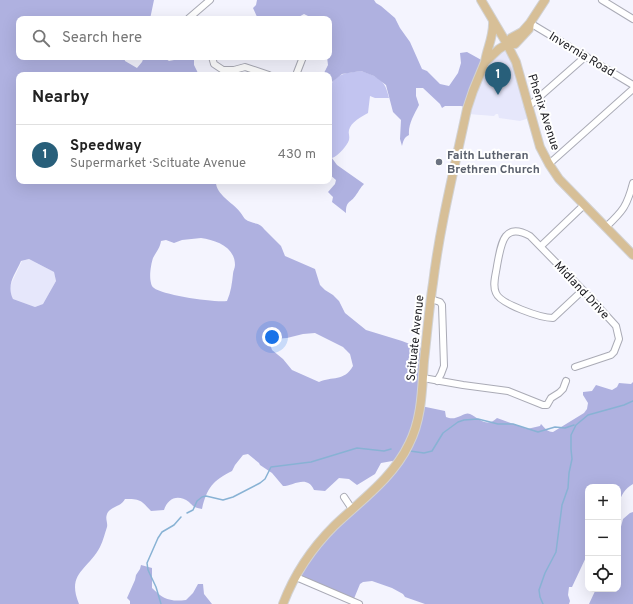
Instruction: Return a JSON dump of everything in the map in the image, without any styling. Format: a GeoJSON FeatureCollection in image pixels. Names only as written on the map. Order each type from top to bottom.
{"type":"FeatureCollection","features":[{"type":"Feature","properties":{"kind":"main road","name":"Phenix Avenue"},"geometry":{"type":"LineString","coordinates":[[481,0],[516,62],[540,147],[549,164],[559,179],[633,255]]}},
{"type":"Feature","properties":{"kind":"main road","name":"Scituate Avenue"},"geometry":{"type":"LineString","coordinates":[[283,604],[296,577],[318,545],[352,509],[388,475],[408,446],[418,418],[438,250],[467,108],[476,81],[485,62],[507,44],[511,38],[522,32],[530,23],[545,0]]}},
{"type":"Feature","properties":{"kind":"main road"},"geometry":{"type":"LineString","coordinates":[[485,62],[487,49],[493,35],[493,20]]}},
{"type":"Feature","properties":{"kind":"street"},"geometry":{"type":"LineString","coordinates":[[191,16],[210,0]]}},
{"type":"Feature","properties":{"kind":"street"},"geometry":{"type":"LineString","coordinates":[[602,0],[633,19]]}},
{"type":"Feature","properties":{"kind":"street","name":"Invernia Road"},"geometry":{"type":"LineString","coordinates":[[530,23],[633,85]]}},
{"type":"Feature","properties":{"kind":"street"},"geometry":{"type":"LineString","coordinates":[[528,107],[586,56]]}},
{"type":"Feature","properties":{"kind":"street"},"geometry":{"type":"LineString","coordinates":[[213,60],[214,64],[223,70],[234,70],[245,67],[260,72]]}},
{"type":"Feature","properties":{"kind":"street"},"geometry":{"type":"LineString","coordinates":[[297,72],[302,60]]}},
{"type":"Feature","properties":{"kind":"street"},"geometry":{"type":"LineString","coordinates":[[549,164],[633,89]]}},
{"type":"Feature","properties":{"kind":"street"},"geometry":{"type":"LineString","coordinates":[[606,227],[627,205],[633,183]]}},
{"type":"Feature","properties":{"kind":"street"},"geometry":{"type":"LineString","coordinates":[[541,246],[584,204]]}},
{"type":"Feature","properties":{"kind":"street","name":"Midland Drive"},"geometry":{"type":"LineString","coordinates":[[575,367],[611,355],[616,348],[619,339],[616,326],[583,290],[541,246],[530,236],[526,233],[514,232],[505,236],[501,245],[494,282],[496,295],[506,303],[544,318],[553,318],[583,290]]}},
{"type":"Feature","properties":{"kind":"street"},"geometry":{"type":"LineString","coordinates":[[431,299],[440,302],[442,305],[444,366],[437,381]]}},
{"type":"Feature","properties":{"kind":"street"},"geometry":{"type":"LineString","coordinates":[[423,378],[508,391],[543,405],[547,405],[551,398],[559,393],[566,381]]}},
{"type":"Feature","properties":{"kind":"street"},"geometry":{"type":"LineString","coordinates":[[344,497],[352,509]]}},
{"type":"Feature","properties":{"kind":"street"},"geometry":{"type":"LineString","coordinates":[[296,577],[359,604]]}},
{"type":"Feature","properties":{"kind":"shaded area"},"geometry":{"type":"Polygon","coordinates":[[[0,0],[154,0],[151,16],[16,16],[16,60],[125,60],[137,68],[143,60],[194,60],[194,65],[198,72],[16,72],[16,184],[216,184],[221,194],[237,208],[245,219],[262,227],[281,246],[285,256],[315,269],[320,285],[339,301],[345,313],[366,330],[425,350],[421,406],[445,411],[446,417],[454,418],[468,413],[484,422],[490,422],[497,418],[527,429],[540,426],[541,424],[548,431],[553,432],[584,413],[587,409],[588,403],[583,395],[583,392],[592,391],[596,385],[612,390],[617,387],[619,383],[631,384],[633,382],[633,484],[625,490],[621,497],[621,484],[585,484],[585,559],[572,587],[569,587],[569,604],[425,604],[405,597],[403,594],[392,588],[372,581],[363,582],[360,584],[353,601],[296,577],[313,550],[398,460],[381,463],[375,474],[357,485],[349,479],[339,478],[325,491],[314,490],[311,485],[304,482],[283,486],[272,473],[248,454],[243,455],[232,471],[215,482],[206,495],[202,509],[194,507],[189,502],[181,498],[174,498],[171,500],[164,510],[151,511],[145,504],[134,499],[125,499],[121,504],[112,508],[106,516],[107,527],[100,547],[77,578],[75,585],[79,604],[0,604],[0,0]],[[201,238],[182,240],[174,243],[166,240],[161,241],[153,258],[150,274],[151,285],[159,291],[189,298],[227,301],[235,266],[234,259],[232,253],[228,249],[218,243],[201,238]],[[29,259],[21,261],[11,284],[10,289],[13,299],[35,307],[43,304],[56,281],[54,272],[29,259]],[[315,333],[274,339],[270,344],[272,350],[283,359],[292,370],[319,382],[342,377],[353,366],[350,354],[343,347],[315,333]]]}},
{"type":"Feature","properties":{"kind":"shaded area"},"geometry":{"type":"Polygon","coordinates":[[[257,0],[374,0],[395,18],[410,42],[422,69],[427,71],[440,84],[449,86],[458,73],[461,63],[460,53],[467,52],[485,62],[469,108],[461,106],[445,106],[442,108],[440,104],[423,88],[416,88],[416,96],[419,105],[410,123],[409,135],[403,141],[402,146],[400,139],[401,120],[393,112],[386,85],[374,76],[361,71],[342,74],[332,82],[332,72],[324,72],[328,65],[327,60],[332,60],[332,16],[308,16],[304,14],[300,16],[257,16],[253,8],[256,5],[257,0]]]}},
{"type":"Feature","properties":{"kind":"shaded area"},"geometry":{"type":"Polygon","coordinates":[[[507,43],[532,117],[520,121],[499,118],[498,114],[494,116],[468,114],[485,62],[507,43]]]}},
{"type":"Feature","properties":{"kind":"shaded area"},"geometry":{"type":"Polygon","coordinates":[[[361,71],[376,77],[383,83],[389,98],[375,98],[370,96],[368,113],[357,120],[350,127],[348,142],[339,153],[332,158],[332,83],[338,77],[346,73],[361,71]]]}},
{"type":"Feature","properties":{"kind":"shaded area"},"geometry":{"type":"Polygon","coordinates":[[[332,158],[337,165],[364,184],[348,204],[346,213],[332,202],[333,197],[328,192],[335,184],[336,180],[332,177],[332,158]]]}},
{"type":"Feature","properties":{"kind":"shaded area"},"geometry":{"type":"Polygon","coordinates":[[[29,259],[54,272],[56,281],[43,304],[35,307],[13,299],[10,291],[10,286],[22,261],[29,259]]]}},
{"type":"Feature","properties":{"kind":"shaded area"},"geometry":{"type":"Polygon","coordinates":[[[633,512],[633,604],[589,604],[595,592],[621,592],[621,527],[623,519],[633,512]]]}},
{"type":"Feature","properties":{"kind":"shaded area"},"geometry":{"type":"Polygon","coordinates":[[[141,565],[152,568],[152,588],[163,597],[175,601],[186,600],[193,593],[198,584],[203,584],[204,594],[212,604],[130,604],[130,601],[127,598],[141,565]]]}},
{"type":"Feature","properties":{"kind":"waterway"},"geometry":{"type":"LineString","coordinates":[[543,604],[539,590],[545,573],[556,552],[562,505],[568,488],[572,459],[571,435],[576,425],[588,415],[633,401]]}},
{"type":"Feature","properties":{"kind":"waterway"},"geometry":{"type":"LineString","coordinates":[[410,451],[424,453],[432,451],[443,433],[458,422],[464,420],[478,419],[498,424],[513,424],[538,432],[555,427],[565,428],[574,425]]}},
{"type":"Feature","properties":{"kind":"waterway"},"geometry":{"type":"LineString","coordinates":[[187,513],[193,510],[197,501],[202,497],[206,496],[223,500],[233,497],[260,483],[265,479],[271,467],[311,462],[357,448],[384,451],[391,449]]}},
{"type":"Feature","properties":{"kind":"waterway"},"geometry":{"type":"LineString","coordinates":[[161,604],[156,587],[148,570],[147,563],[162,532],[174,525],[181,517]]}},
{"type":"Feature","properties":{"kind":"place","name":"Speedway"},"geometry":{"type":"Point","coordinates":[498,95]}},
{"type":"Feature","properties":{"kind":"place","name":"Faith Lutheran Brethren Church"},"geometry":{"type":"Point","coordinates":[439,162]}}]}
